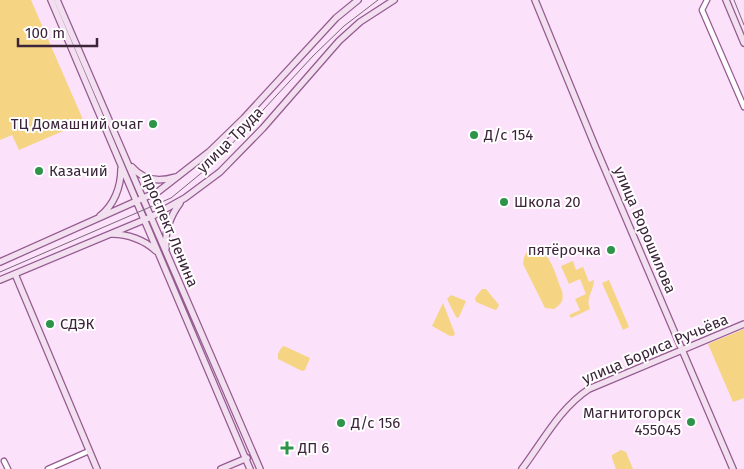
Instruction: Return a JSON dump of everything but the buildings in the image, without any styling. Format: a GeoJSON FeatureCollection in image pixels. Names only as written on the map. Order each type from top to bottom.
{"type":"FeatureCollection","features":[{"type":"Feature","properties":{"kind":"main road","name":"проспект Ленина"},"geometry":{"type":"LineString","coordinates":[[51,0],[124,163],[143,199],[260,469]]}},
{"type":"Feature","properties":{"kind":"main road","name":"проспект Ленина"},"geometry":{"type":"LineString","coordinates":[[57,0],[124,163],[136,202],[250,469]]}},
{"type":"Feature","properties":{"kind":"main road","name":"улица Труда"},"geometry":{"type":"LineString","coordinates":[[0,262],[143,199],[159,191],[180,176],[209,152],[244,118],[336,18],[358,0]]}},
{"type":"Feature","properties":{"kind":"main road","name":"улица Труда"},"geometry":{"type":"LineString","coordinates":[[0,280],[181,201],[220,172],[262,128],[339,41],[360,22],[394,0]]}},
{"type":"Feature","properties":{"kind":"main road","name":"улица Ворошилова"},"geometry":{"type":"LineString","coordinates":[[535,0],[595,146],[734,469]]}},
{"type":"Feature","properties":{"kind":"main road"},"geometry":{"type":"LineString","coordinates":[[726,0],[744,43]]}},
{"type":"Feature","properties":{"kind":"main road"},"geometry":{"type":"LineString","coordinates":[[95,220],[108,210],[114,199],[124,163],[140,174],[154,180],[163,181],[180,176]]}},
{"type":"Feature","properties":{"kind":"main road"},"geometry":{"type":"LineString","coordinates":[[167,255],[165,241],[168,225],[181,201]]}},
{"type":"Feature","properties":{"kind":"main road"},"geometry":{"type":"LineString","coordinates":[[107,234],[120,234],[133,238],[155,250],[161,259]]}},
{"type":"Feature","properties":{"kind":"main road"},"geometry":{"type":"LineString","coordinates":[[15,274],[97,469]]}},
{"type":"Feature","properties":{"kind":"main road","name":"улица Бориса Ручьёва"},"geometry":{"type":"LineString","coordinates":[[522,469],[566,408],[578,396],[589,389],[744,324]]}},
{"type":"Feature","properties":{"kind":"main road"},"geometry":{"type":"LineString","coordinates":[[220,469],[254,455]]}},
{"type":"Feature","properties":{"kind":"street"},"geometry":{"type":"LineString","coordinates":[[707,0],[702,10],[744,107]]}},
{"type":"Feature","properties":{"kind":"street"},"geometry":{"type":"LineString","coordinates":[[48,469],[56,467],[89,450]]}},
{"type":"Feature","properties":{"kind":"street"},"geometry":{"type":"LineString","coordinates":[[4,461],[8,469]]}},
{"type":"Feature","properties":{"kind":"shaded area"},"geometry":{"type":"Polygon","coordinates":[[[0,0],[31,0],[84,122],[19,150],[12,135],[0,140],[0,0]]]}},
{"type":"Feature","properties":{"kind":"shaded area"},"geometry":{"type":"Polygon","coordinates":[[[535,248],[541,250],[549,259],[562,291],[562,302],[554,309],[545,308],[523,264],[526,253],[535,248]]]}},
{"type":"Feature","properties":{"kind":"shaded area"},"geometry":{"type":"Polygon","coordinates":[[[573,261],[576,270],[583,267],[589,282],[594,280],[594,284],[589,298],[590,309],[571,318],[569,315],[580,310],[575,299],[586,294],[580,279],[569,284],[561,266],[573,261]]]}},
{"type":"Feature","properties":{"kind":"shaded area"},"geometry":{"type":"Polygon","coordinates":[[[609,280],[629,327],[623,330],[602,283],[609,280]]]}},
{"type":"Feature","properties":{"kind":"shaded area"},"geometry":{"type":"Polygon","coordinates":[[[482,289],[486,289],[499,305],[497,309],[495,310],[476,302],[475,298],[482,289]]]}},
{"type":"Feature","properties":{"kind":"shaded area"},"geometry":{"type":"Polygon","coordinates":[[[451,295],[466,301],[457,318],[447,299],[451,295]]]}},
{"type":"Feature","properties":{"kind":"shaded area"},"geometry":{"type":"Polygon","coordinates":[[[443,303],[455,334],[453,336],[432,326],[443,303]]]}},
{"type":"Feature","properties":{"kind":"shaded area"},"geometry":{"type":"Polygon","coordinates":[[[744,329],[744,398],[733,402],[708,344],[744,329]]]}},
{"type":"Feature","properties":{"kind":"shaded area"},"geometry":{"type":"Polygon","coordinates":[[[284,346],[310,358],[305,370],[302,371],[278,359],[279,351],[284,346]]]}},
{"type":"Feature","properties":{"kind":"shaded area"},"geometry":{"type":"Polygon","coordinates":[[[621,450],[626,452],[633,469],[616,469],[612,455],[621,450]]]}},
{"type":"Feature","properties":{"kind":"tram line"},"geometry":{"type":"LineString","coordinates":[[0,272],[171,198],[216,161],[313,56],[344,26],[378,0]]}},
{"type":"Feature","properties":{"kind":"tram line"},"geometry":{"type":"LineString","coordinates":[[734,0],[744,25]]}},
{"type":"Feature","properties":{"kind":"place","name":"ТЦ Домашний очаг"},"geometry":{"type":"Point","coordinates":[153,124]}},
{"type":"Feature","properties":{"kind":"place","name":"Д/с 154"},"geometry":{"type":"Point","coordinates":[474,135]}},
{"type":"Feature","properties":{"kind":"place","name":"Казачий"},"geometry":{"type":"Point","coordinates":[39,171]}},
{"type":"Feature","properties":{"kind":"place","name":"Школа 20"},"geometry":{"type":"Point","coordinates":[504,202]}},
{"type":"Feature","properties":{"kind":"place","name":"пятёрочка"},"geometry":{"type":"Point","coordinates":[611,250]}},
{"type":"Feature","properties":{"kind":"place","name":"СДЭК"},"geometry":{"type":"Point","coordinates":[50,324]}},
{"type":"Feature","properties":{"kind":"place","name":"Магнитогорск 455045"},"geometry":{"type":"Point","coordinates":[691,422]}},
{"type":"Feature","properties":{"kind":"place","name":"Д/с 156"},"geometry":{"type":"Point","coordinates":[341,423]}},
{"type":"Feature","properties":{"kind":"place","name":"ДП 6"},"geometry":{"type":"Point","coordinates":[287,448]}}]}
